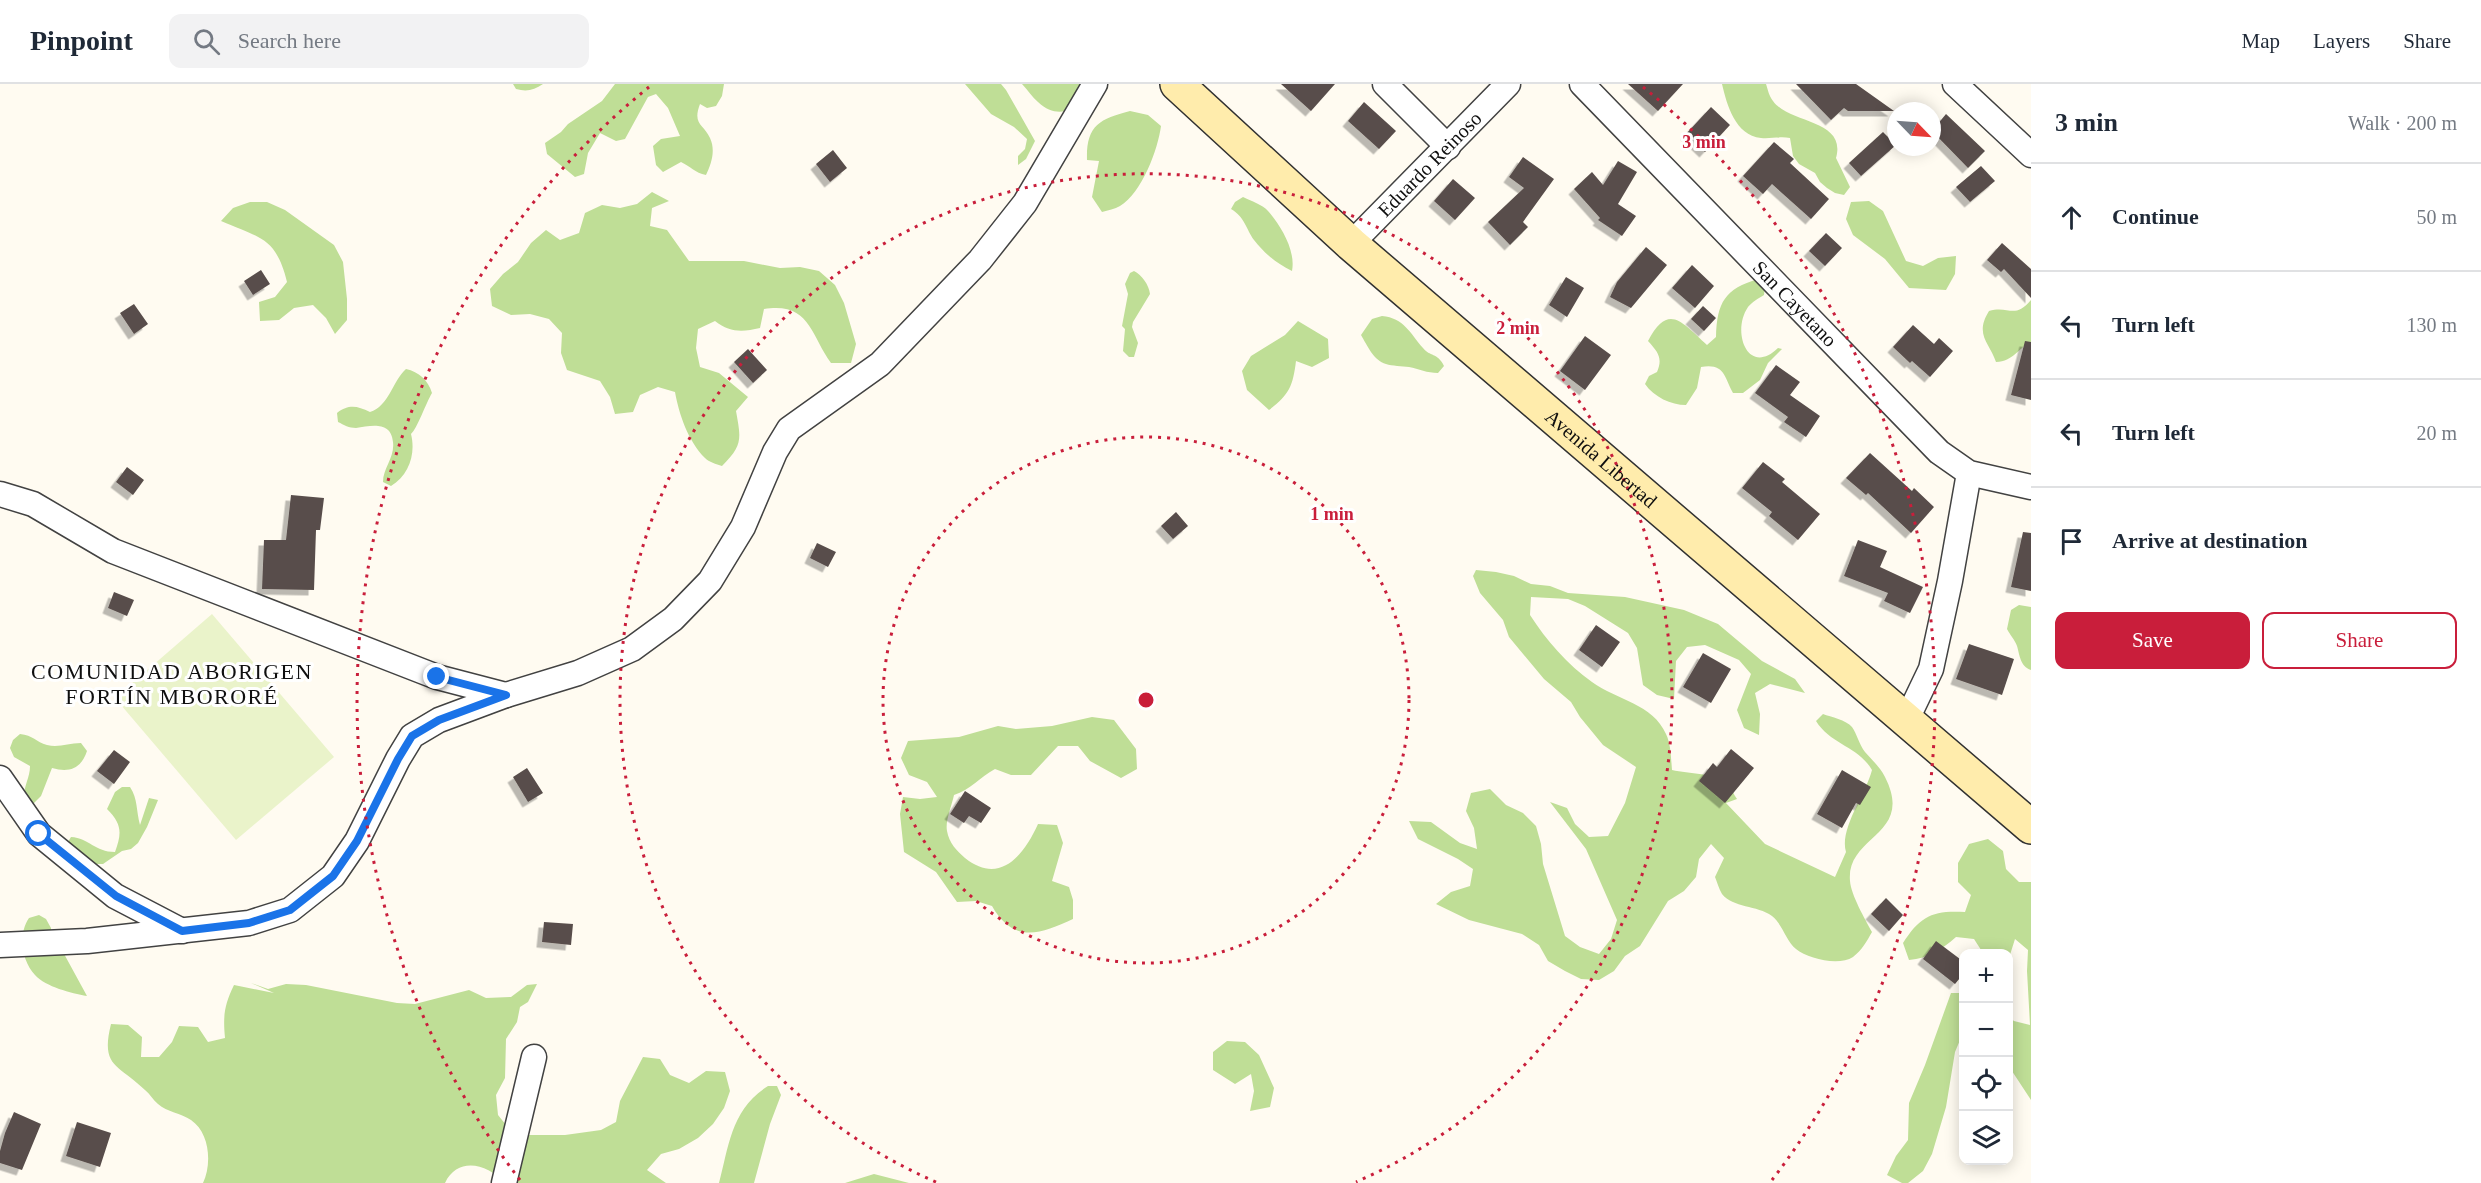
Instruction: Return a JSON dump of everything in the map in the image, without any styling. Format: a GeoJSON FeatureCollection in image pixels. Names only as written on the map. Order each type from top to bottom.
{"type":"FeatureCollection","features":[{"type":"Feature","properties":{"kind":"main road","name":"Avenida Libertad"},"geometry":{"type":"LineString","coordinates":[[1177,84],[1350,244],[2031,827]]}},
{"type":"Feature","properties":{"kind":"street"},"geometry":{"type":"LineString","coordinates":[[0,945],[87,941],[249,923],[290,910],[333,876],[357,841],[412,736],[439,720],[506,695],[578,673],[632,649],[673,619],[710,581],[743,527],[775,452],[789,429],[880,364],[980,260],[1025,203],[1095,84]]}},
{"type":"Feature","properties":{"kind":"street"},"geometry":{"type":"LineString","coordinates":[[1385,84],[1448,147]]}},
{"type":"Feature","properties":{"kind":"street","name":"Eduardo Reinoso"},"geometry":{"type":"LineString","coordinates":[[1350,244],[1508,84]]}},
{"type":"Feature","properties":{"kind":"street","name":"San Cayetano"},"geometry":{"type":"LineString","coordinates":[[1582,84],[1939,452],[1969,473],[2031,487]]}},
{"type":"Feature","properties":{"kind":"street"},"geometry":{"type":"LineString","coordinates":[[1955,84],[2031,155]]}},
{"type":"Feature","properties":{"kind":"street"},"geometry":{"type":"LineString","coordinates":[[1907,719],[1931,669],[1969,473]]}},
{"type":"Feature","properties":{"kind":"street"},"geometry":{"type":"LineString","coordinates":[[0,494],[33,504],[113,551],[437,677],[506,695]]}},
{"type":"Feature","properties":{"kind":"street"},"geometry":{"type":"LineString","coordinates":[[0,778],[39,834],[116,896],[182,931]]}},
{"type":"Feature","properties":{"kind":"street"},"geometry":{"type":"LineString","coordinates":[[504,1183],[534,1057]]}},
{"type":"Feature","properties":{"kind":"green space"},"geometry":{"type":"Polygon","coordinates":[[[513,84],[543,84],[524,90],[516,89],[513,84]]]}},
{"type":"Feature","properties":{"kind":"green space"},"geometry":{"type":"Polygon","coordinates":[[[615,84],[724,84],[722,96],[716,106],[707,108],[700,104],[697,116],[700,124],[708,133],[713,148],[706,175],[681,162],[663,172],[656,165],[653,146],[661,139],[680,136],[668,108],[656,94],[648,97],[625,139],[616,141],[600,133],[588,153],[584,174],[575,177],[547,154],[545,143],[602,101],[615,84]]]}},
{"type":"Feature","properties":{"kind":"green space"},"geometry":{"type":"Polygon","coordinates":[[[965,84],[1001,84],[1006,90],[1035,141],[1026,159],[1018,165],[1018,156],[1025,149],[1027,139],[1014,127],[991,114],[965,84]]]}},
{"type":"Feature","properties":{"kind":"green space"},"geometry":{"type":"Polygon","coordinates":[[[1022,84],[1107,84],[1074,108],[1057,112],[1047,109],[1038,102],[1022,84]]]}},
{"type":"Feature","properties":{"kind":"green space"},"geometry":{"type":"Polygon","coordinates":[[[1722,84],[1766,84],[1772,99],[1781,108],[1825,129],[1833,136],[1837,145],[1836,158],[1850,187],[1844,195],[1827,188],[1815,173],[1799,164],[1793,156],[1790,138],[1761,138],[1745,131],[1730,110],[1722,84]]]}},
{"type":"Feature","properties":{"kind":"green space"},"geometry":{"type":"Polygon","coordinates":[[[1130,111],[1148,115],[1161,126],[1156,146],[1148,170],[1128,200],[1114,209],[1102,212],[1092,197],[1099,161],[1087,160],[1089,139],[1096,126],[1103,121],[1130,111]]]}},
{"type":"Feature","properties":{"kind":"green space"},"geometry":{"type":"Polygon","coordinates":[[[652,192],[669,201],[652,208],[650,226],[667,230],[689,261],[744,261],[780,268],[800,267],[819,271],[835,285],[844,303],[856,344],[851,363],[831,363],[807,322],[791,310],[779,308],[764,309],[760,328],[737,330],[726,328],[715,321],[698,329],[696,348],[700,367],[719,373],[748,397],[736,411],[739,428],[737,447],[722,466],[707,459],[694,444],[682,418],[675,392],[658,387],[640,395],[633,412],[615,414],[610,397],[600,381],[567,370],[561,353],[562,333],[549,319],[530,314],[511,315],[492,306],[490,289],[518,262],[531,243],[546,230],[560,240],[579,233],[585,213],[602,205],[620,208],[637,204],[652,192]]]}},
{"type":"Feature","properties":{"kind":"green space"},"geometry":{"type":"Polygon","coordinates":[[[1243,197],[1266,209],[1278,224],[1290,247],[1292,271],[1262,250],[1242,219],[1231,209],[1235,202],[1243,197]]]}},
{"type":"Feature","properties":{"kind":"green space"},"geometry":{"type":"Polygon","coordinates":[[[1869,201],[1883,211],[1906,261],[1923,266],[1938,258],[1956,256],[1955,274],[1946,290],[1909,288],[1885,259],[1853,235],[1846,219],[1851,202],[1869,201]]]}},
{"type":"Feature","properties":{"kind":"green space"},"geometry":{"type":"Polygon","coordinates":[[[250,202],[267,202],[285,210],[334,245],[343,262],[347,299],[347,320],[335,334],[326,318],[313,305],[294,308],[279,320],[260,321],[259,302],[275,297],[287,282],[283,267],[272,247],[264,241],[221,221],[233,208],[250,202]]]}},
{"type":"Feature","properties":{"kind":"green space"},"geometry":{"type":"Polygon","coordinates":[[[1134,271],[1145,281],[1150,294],[1133,322],[1132,327],[1138,343],[1134,357],[1129,357],[1123,351],[1125,329],[1122,326],[1128,294],[1125,284],[1130,273],[1134,271]]]}},
{"type":"Feature","properties":{"kind":"green space"},"geometry":{"type":"Polygon","coordinates":[[[1758,279],[1765,285],[1764,295],[1748,307],[1743,317],[1741,328],[1745,348],[1758,357],[1767,356],[1778,348],[1782,349],[1768,363],[1760,380],[1743,393],[1733,393],[1723,372],[1709,366],[1701,367],[1697,388],[1686,405],[1675,404],[1653,393],[1645,384],[1649,376],[1657,372],[1660,363],[1657,352],[1648,341],[1656,329],[1663,322],[1670,319],[1676,320],[1707,345],[1716,337],[1718,315],[1725,299],[1738,287],[1758,279]]]}},
{"type":"Feature","properties":{"kind":"green space"},"geometry":{"type":"Polygon","coordinates":[[[2031,300],[2031,342],[2011,357],[1996,362],[1983,333],[1983,326],[1989,311],[2016,311],[2031,300]]]}},
{"type":"Feature","properties":{"kind":"green space"},"geometry":{"type":"Polygon","coordinates":[[[1382,316],[1390,317],[1401,323],[1426,351],[1439,359],[1444,366],[1438,373],[1388,365],[1374,356],[1361,335],[1372,319],[1382,316]]]}},
{"type":"Feature","properties":{"kind":"green space"},"geometry":{"type":"Polygon","coordinates":[[[1298,321],[1328,339],[1329,358],[1312,367],[1296,361],[1289,389],[1269,410],[1247,390],[1242,371],[1251,356],[1285,335],[1298,321]]]}},
{"type":"Feature","properties":{"kind":"green space"},"geometry":{"type":"Polygon","coordinates":[[[406,369],[422,377],[432,393],[411,434],[413,449],[407,470],[391,486],[383,482],[393,447],[388,430],[379,426],[349,427],[338,422],[337,413],[349,407],[357,407],[370,412],[376,409],[382,405],[406,369]]]}},
{"type":"Feature","properties":{"kind":"green space"},"geometry":{"type":"Polygon","coordinates":[[[1476,570],[1514,576],[1531,584],[1550,586],[1568,593],[1625,597],[1684,610],[1718,624],[1762,661],[1795,679],[1805,693],[1770,684],[1755,693],[1760,714],[1759,735],[1744,728],[1737,710],[1751,674],[1739,660],[1705,645],[1687,647],[1676,661],[1674,699],[1657,695],[1643,685],[1637,648],[1628,633],[1585,606],[1568,599],[1531,597],[1530,615],[1550,643],[1566,660],[1592,682],[1643,709],[1660,724],[1669,742],[1672,770],[1709,776],[1727,783],[1737,799],[1726,803],[1765,844],[1835,877],[1846,852],[1846,833],[1872,770],[1859,756],[1822,729],[1816,721],[1823,714],[1852,727],[1863,749],[1883,773],[1892,797],[1892,812],[1886,824],[1858,854],[1852,866],[1850,881],[1853,893],[1872,932],[1853,957],[1847,960],[1832,961],[1801,953],[1793,946],[1772,916],[1727,899],[1722,894],[1715,877],[1724,858],[1711,844],[1699,859],[1696,877],[1684,891],[1668,901],[1640,946],[1625,956],[1614,971],[1599,980],[1581,979],[1548,961],[1539,945],[1522,934],[1469,920],[1436,904],[1451,892],[1470,886],[1473,869],[1418,839],[1409,821],[1431,822],[1460,843],[1477,849],[1474,828],[1466,811],[1471,793],[1490,789],[1506,805],[1523,813],[1536,826],[1543,864],[1565,936],[1580,947],[1599,954],[1611,939],[1617,920],[1586,849],[1550,802],[1567,808],[1575,824],[1589,837],[1608,836],[1625,803],[1636,767],[1603,745],[1571,702],[1544,679],[1509,637],[1503,620],[1480,593],[1473,576],[1476,570]]]}},
{"type":"Feature","properties":{"kind":"green space"},"geometry":{"type":"Polygon","coordinates":[[[2019,605],[2031,607],[2031,670],[2023,663],[2007,629],[2011,610],[2019,605]]]}},
{"type":"Feature","properties":{"kind":"green space"},"geometry":{"type":"Polygon","coordinates":[[[212,614],[334,757],[236,840],[115,698],[212,614]]]}},
{"type":"Feature","properties":{"kind":"green space"},"geometry":{"type":"Polygon","coordinates":[[[1092,717],[1114,720],[1136,749],[1137,769],[1121,778],[1090,761],[1078,746],[1058,746],[1031,775],[1011,775],[995,769],[954,795],[947,823],[948,835],[956,850],[978,866],[989,869],[1000,868],[1018,856],[1038,824],[1057,825],[1063,843],[1052,881],[1069,887],[1073,900],[1073,919],[1038,932],[1018,931],[1000,918],[992,906],[976,901],[957,902],[936,872],[904,852],[900,814],[903,797],[920,799],[937,797],[927,782],[909,775],[901,758],[908,741],[959,737],[998,726],[1016,729],[1052,726],[1092,717]]]}},
{"type":"Feature","properties":{"kind":"green space"},"geometry":{"type":"Polygon","coordinates":[[[20,734],[51,746],[81,743],[87,751],[78,766],[74,768],[64,770],[52,768],[41,796],[34,803],[25,803],[24,798],[30,766],[14,757],[10,748],[13,740],[20,734]]]}},
{"type":"Feature","properties":{"kind":"green space"},"geometry":{"type":"Polygon","coordinates":[[[122,787],[130,787],[133,792],[140,825],[149,798],[158,800],[138,843],[103,864],[95,864],[66,845],[71,837],[83,840],[102,850],[115,852],[120,834],[116,819],[107,809],[115,792],[122,787]]]}},
{"type":"Feature","properties":{"kind":"green space"},"geometry":{"type":"Polygon","coordinates":[[[1988,839],[2003,851],[2006,869],[2019,882],[2031,882],[2031,1100],[2013,1073],[2013,1020],[2030,1025],[2028,950],[2015,939],[2012,949],[1980,949],[1974,939],[1956,937],[1934,953],[1909,960],[1903,943],[1915,926],[1928,917],[1944,912],[1965,912],[1971,895],[1958,882],[1958,863],[1969,844],[1988,839]]]}},
{"type":"Feature","properties":{"kind":"green space"},"geometry":{"type":"Polygon","coordinates":[[[39,915],[46,919],[51,928],[51,937],[63,952],[87,996],[52,986],[30,969],[24,955],[23,932],[29,918],[39,915]]]}},
{"type":"Feature","properties":{"kind":"green space"},"geometry":{"type":"Polygon","coordinates":[[[251,983],[268,989],[286,984],[306,985],[397,1003],[415,1004],[469,990],[486,998],[511,997],[527,985],[537,984],[528,1002],[520,1007],[517,1022],[506,1039],[505,1078],[496,1095],[498,1115],[510,1130],[528,1135],[565,1135],[601,1130],[616,1122],[620,1101],[643,1057],[660,1059],[670,1075],[689,1083],[706,1071],[725,1072],[730,1091],[724,1108],[713,1124],[698,1138],[679,1149],[661,1154],[647,1170],[666,1183],[504,1183],[490,1171],[465,1166],[451,1174],[445,1183],[203,1183],[208,1167],[208,1149],[202,1133],[191,1120],[158,1104],[114,1064],[108,1049],[111,1024],[128,1025],[142,1037],[141,1057],[159,1057],[172,1042],[179,1026],[198,1027],[208,1042],[225,1038],[225,1011],[234,985],[274,993],[251,983]]]}},
{"type":"Feature","properties":{"kind":"green space"},"geometry":{"type":"Polygon","coordinates":[[[1951,993],[1959,993],[1959,1042],[1955,1052],[1946,1107],[1932,1154],[1923,1171],[1908,1183],[1902,1183],[1887,1175],[1896,1156],[1908,1140],[1909,1103],[1951,993]]]}},
{"type":"Feature","properties":{"kind":"green space"},"geometry":{"type":"Polygon","coordinates":[[[1227,1041],[1245,1042],[1259,1055],[1274,1088],[1270,1107],[1250,1111],[1254,1091],[1251,1074],[1235,1084],[1213,1070],[1213,1052],[1227,1041]]]}},
{"type":"Feature","properties":{"kind":"green space"},"geometry":{"type":"Polygon","coordinates":[[[768,1086],[777,1086],[781,1095],[770,1124],[754,1183],[719,1183],[729,1142],[739,1117],[756,1095],[768,1086]]]}},
{"type":"Feature","properties":{"kind":"green space"},"geometry":{"type":"Polygon","coordinates":[[[874,1174],[909,1183],[845,1183],[874,1174]]]}},
{"type":"Feature","properties":{"kind":"building"},"geometry":{"type":"Polygon","coordinates":[[[1281,84],[1335,84],[1311,111],[1281,84]]]}},
{"type":"Feature","properties":{"kind":"building"},"geometry":{"type":"Polygon","coordinates":[[[1628,84],[1683,84],[1658,111],[1628,84]]]}},
{"type":"Feature","properties":{"kind":"building"},"geometry":{"type":"Polygon","coordinates":[[[1796,84],[1856,84],[1887,106],[1887,111],[1848,111],[1844,108],[1831,120],[1796,84]]]}},
{"type":"Feature","properties":{"kind":"building"},"geometry":{"type":"Polygon","coordinates":[[[1364,102],[1396,131],[1379,149],[1348,121],[1364,102]]]}},
{"type":"Feature","properties":{"kind":"building"},"geometry":{"type":"Polygon","coordinates":[[[1711,107],[1730,125],[1705,152],[1686,134],[1711,107]]]}},
{"type":"Feature","properties":{"kind":"building"},"geometry":{"type":"Polygon","coordinates":[[[1946,114],[1985,151],[1968,168],[1941,140],[1941,120],[1946,114]]]}},
{"type":"Feature","properties":{"kind":"building"},"geometry":{"type":"Polygon","coordinates":[[[1883,132],[1887,136],[1887,153],[1861,176],[1849,163],[1883,132]]]}},
{"type":"Feature","properties":{"kind":"building"},"geometry":{"type":"Polygon","coordinates":[[[1774,142],[1794,159],[1790,163],[1829,199],[1811,219],[1772,184],[1763,194],[1743,176],[1774,142]]]}},
{"type":"Feature","properties":{"kind":"building"},"geometry":{"type":"Polygon","coordinates":[[[833,150],[847,168],[830,182],[816,164],[833,150]]]}},
{"type":"Feature","properties":{"kind":"building"},"geometry":{"type":"Polygon","coordinates":[[[1523,157],[1554,179],[1523,222],[1528,227],[1510,245],[1488,222],[1524,188],[1509,177],[1523,157]]]}},
{"type":"Feature","properties":{"kind":"building"},"geometry":{"type":"Polygon","coordinates":[[[1618,161],[1637,172],[1618,204],[1636,216],[1622,236],[1598,220],[1600,218],[1574,189],[1592,172],[1603,185],[1618,161]]]}},
{"type":"Feature","properties":{"kind":"building"},"geometry":{"type":"Polygon","coordinates":[[[1981,166],[1995,181],[1970,202],[1956,187],[1981,166]]]}},
{"type":"Feature","properties":{"kind":"building"},"geometry":{"type":"Polygon","coordinates":[[[1453,179],[1475,198],[1455,220],[1434,201],[1453,179]]]}},
{"type":"Feature","properties":{"kind":"building"},"geometry":{"type":"Polygon","coordinates":[[[1826,233],[1842,248],[1825,266],[1809,251],[1826,233]]]}},
{"type":"Feature","properties":{"kind":"building"},"geometry":{"type":"Polygon","coordinates":[[[2002,243],[2031,269],[2031,298],[2004,269],[2001,272],[1987,260],[2002,243]]]}},
{"type":"Feature","properties":{"kind":"building"},"geometry":{"type":"Polygon","coordinates":[[[1646,247],[1667,265],[1631,308],[1610,297],[1617,282],[1646,247]]]}},
{"type":"Feature","properties":{"kind":"building"},"geometry":{"type":"Polygon","coordinates":[[[1692,265],[1714,286],[1695,308],[1672,288],[1692,265]]]}},
{"type":"Feature","properties":{"kind":"building"},"geometry":{"type":"Polygon","coordinates":[[[261,270],[270,284],[253,295],[244,281],[261,270]]]}},
{"type":"Feature","properties":{"kind":"building"},"geometry":{"type":"Polygon","coordinates":[[[1566,277],[1584,288],[1567,317],[1549,305],[1566,277]]]}},
{"type":"Feature","properties":{"kind":"building"},"geometry":{"type":"Polygon","coordinates":[[[134,304],[148,324],[134,334],[120,313],[134,304]]]}},
{"type":"Feature","properties":{"kind":"building"},"geometry":{"type":"Polygon","coordinates":[[[1703,306],[1716,318],[1704,331],[1691,319],[1703,306]]]}},
{"type":"Feature","properties":{"kind":"building"},"geometry":{"type":"Polygon","coordinates":[[[1913,325],[1934,344],[1939,338],[1953,351],[1930,377],[1893,347],[1913,325]]]}},
{"type":"Feature","properties":{"kind":"building"},"geometry":{"type":"Polygon","coordinates":[[[1585,336],[1611,355],[1585,390],[1560,371],[1585,336]]]}},
{"type":"Feature","properties":{"kind":"building"},"geometry":{"type":"Polygon","coordinates":[[[2025,341],[2031,342],[2031,400],[2011,395],[2025,341]]]}},
{"type":"Feature","properties":{"kind":"building"},"geometry":{"type":"Polygon","coordinates":[[[748,349],[767,370],[753,383],[734,362],[748,349]]]}},
{"type":"Feature","properties":{"kind":"building"},"geometry":{"type":"Polygon","coordinates":[[[1776,365],[1800,382],[1790,395],[1820,416],[1806,437],[1784,422],[1788,417],[1755,393],[1776,365]]]}},
{"type":"Feature","properties":{"kind":"building"},"geometry":{"type":"Polygon","coordinates":[[[1870,453],[1912,491],[1914,488],[1934,507],[1911,533],[1868,493],[1866,495],[1846,478],[1870,453]]]}},
{"type":"Feature","properties":{"kind":"building"},"geometry":{"type":"Polygon","coordinates":[[[1763,462],[1785,479],[1782,482],[1820,514],[1798,540],[1769,516],[1772,512],[1742,488],[1763,462]]]}},
{"type":"Feature","properties":{"kind":"building"},"geometry":{"type":"Polygon","coordinates":[[[127,467],[144,480],[133,495],[116,482],[127,467]]]}},
{"type":"Feature","properties":{"kind":"building"},"geometry":{"type":"Polygon","coordinates":[[[291,495],[324,498],[320,530],[316,530],[314,590],[262,589],[264,540],[286,540],[291,495]]]}},
{"type":"Feature","properties":{"kind":"building"},"geometry":{"type":"Polygon","coordinates":[[[1176,512],[1188,526],[1173,539],[1161,526],[1176,512]]]}},
{"type":"Feature","properties":{"kind":"building"},"geometry":{"type":"Polygon","coordinates":[[[2023,532],[2031,533],[2031,591],[2011,587],[2023,532]]]}},
{"type":"Feature","properties":{"kind":"building"},"geometry":{"type":"Polygon","coordinates":[[[1858,540],[1887,551],[1880,567],[1923,587],[1910,613],[1884,601],[1888,593],[1844,576],[1858,540]]]}},
{"type":"Feature","properties":{"kind":"building"},"geometry":{"type":"Polygon","coordinates":[[[817,543],[836,552],[828,567],[810,558],[817,543]]]}},
{"type":"Feature","properties":{"kind":"building"},"geometry":{"type":"Polygon","coordinates":[[[114,592],[134,600],[127,616],[108,608],[114,592]]]}},
{"type":"Feature","properties":{"kind":"building"},"geometry":{"type":"Polygon","coordinates":[[[1596,625],[1620,642],[1602,667],[1579,650],[1596,625]]]}},
{"type":"Feature","properties":{"kind":"building"},"geometry":{"type":"Polygon","coordinates":[[[1969,644],[2014,659],[2002,695],[1956,679],[1969,644]]]}},
{"type":"Feature","properties":{"kind":"building"},"geometry":{"type":"Polygon","coordinates":[[[1703,653],[1731,669],[1711,703],[1683,687],[1703,653]]]}},
{"type":"Feature","properties":{"kind":"building"},"geometry":{"type":"Polygon","coordinates":[[[1731,749],[1754,768],[1725,803],[1699,781],[1713,763],[1717,767],[1731,749]]]}},
{"type":"Feature","properties":{"kind":"building"},"geometry":{"type":"Polygon","coordinates":[[[114,750],[130,762],[114,784],[97,771],[114,750]]]}},
{"type":"Feature","properties":{"kind":"building"},"geometry":{"type":"Polygon","coordinates":[[[527,768],[543,793],[528,802],[513,777],[527,768]]]}},
{"type":"Feature","properties":{"kind":"building"},"geometry":{"type":"Polygon","coordinates":[[[1842,770],[1871,787],[1860,805],[1856,803],[1842,828],[1817,814],[1842,770]]]}},
{"type":"Feature","properties":{"kind":"building"},"geometry":{"type":"Polygon","coordinates":[[[965,791],[991,808],[981,823],[969,816],[964,823],[950,814],[965,791]]]}},
{"type":"Feature","properties":{"kind":"building"},"geometry":{"type":"Polygon","coordinates":[[[1886,898],[1903,915],[1889,931],[1871,914],[1886,898]]]}},
{"type":"Feature","properties":{"kind":"building"},"geometry":{"type":"Polygon","coordinates":[[[544,922],[573,924],[571,945],[542,942],[544,922]]]}},
{"type":"Feature","properties":{"kind":"building"},"geometry":{"type":"Polygon","coordinates":[[[1936,941],[1959,958],[1959,979],[1955,984],[1923,959],[1936,941]]]}},
{"type":"Feature","properties":{"kind":"building"},"geometry":{"type":"Polygon","coordinates":[[[14,1112],[41,1124],[22,1170],[0,1163],[0,1151],[14,1112]]]}},
{"type":"Feature","properties":{"kind":"building"},"geometry":{"type":"Polygon","coordinates":[[[77,1122],[111,1133],[100,1167],[66,1156],[77,1122]]]}},
{"type":"Feature","properties":{"kind":"district","name":"COMUNIDAD ABORIGEN FORTÍN MBORORÉ"},"geometry":{"type":"Point","coordinates":[172,684]}},
{"type":"Feature","properties":{"kind":"route"},"geometry":{"type":"LineString","coordinates":[[39,834],[116,896],[182,931],[249,923],[290,910],[333,876],[357,841],[412,736],[439,720],[506,695],[437,677]]}}]}
